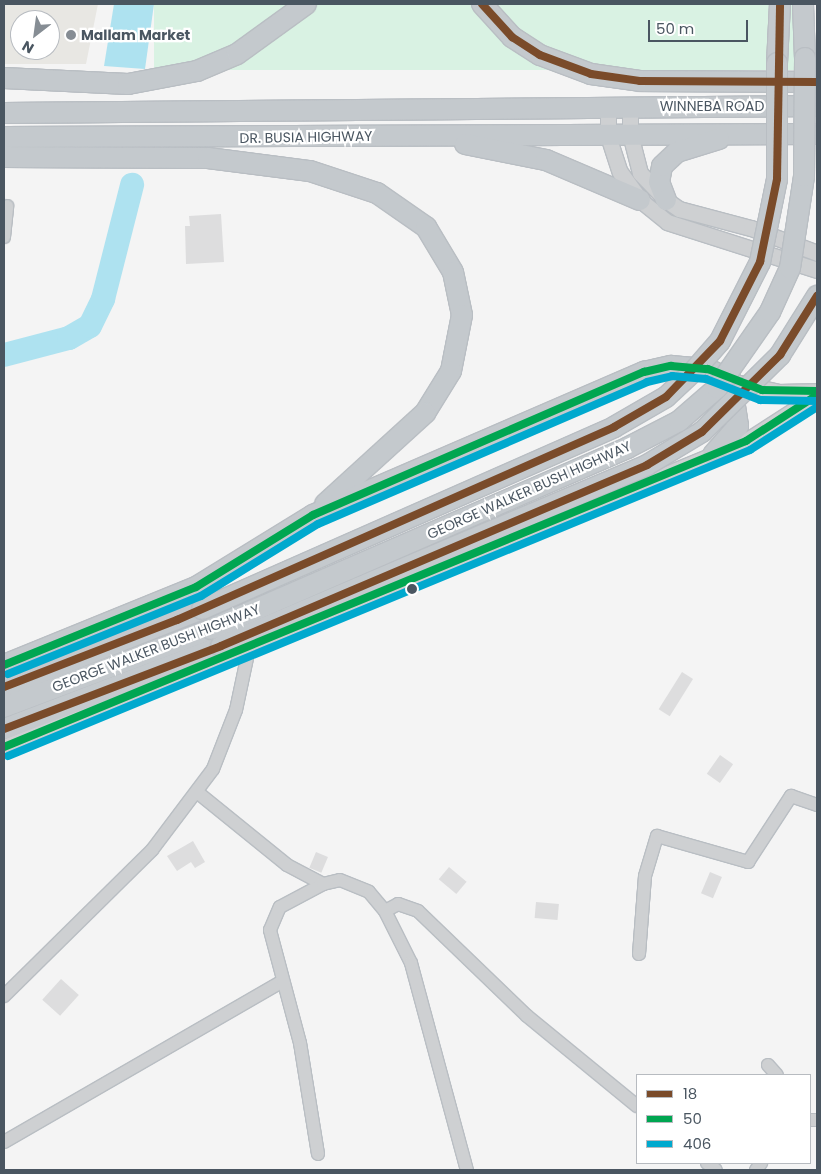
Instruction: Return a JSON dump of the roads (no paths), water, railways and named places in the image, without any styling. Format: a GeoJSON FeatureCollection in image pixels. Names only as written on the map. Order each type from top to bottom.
{"type":"FeatureCollection","features":[{"type":"Feature","properties":{"kind":"highway"},"geometry":{"type":"LineString","coordinates":[[4,78],[128,84],[197,71],[237,54],[306,4]]}},
{"type":"Feature","properties":{"kind":"highway"},"geometry":{"type":"LineString","coordinates":[[482,4],[512,37],[540,55],[591,74],[640,81],[817,82]]}},
{"type":"Feature","properties":{"kind":"highway","name":"GEORGE WALKER BUSH HIGHWAY"},"geometry":{"type":"LineString","coordinates":[[4,687],[202,609],[614,426],[666,397],[693,372],[725,334],[760,262],[777,179],[777,63],[780,4]]}},
{"type":"Feature","properties":{"kind":"highway","name":"GEORGE WALKER BUSH HIGHWAY"},"geometry":{"type":"LineString","coordinates":[[4,707],[211,629],[627,448],[679,421],[717,388],[765,320],[790,268],[803,185],[805,58],[803,4]]}},
{"type":"Feature","properties":{"kind":"highway","name":"WINNEBA ROAD"},"geometry":{"type":"LineString","coordinates":[[608,106],[817,106]]}},
{"type":"Feature","properties":{"kind":"highway","name":"DR. BUSIA HIGHWAY"},"geometry":{"type":"LineString","coordinates":[[4,112],[608,106]]}},
{"type":"Feature","properties":{"kind":"highway","name":"WINNEBA ROAD"},"geometry":{"type":"LineString","coordinates":[[608,136],[630,134],[817,134]]}},
{"type":"Feature","properties":{"kind":"highway"},"geometry":{"type":"LineString","coordinates":[[666,200],[658,182],[662,166],[677,152],[736,134]]}},
{"type":"Feature","properties":{"kind":"highway"},"geometry":{"type":"LineString","coordinates":[[421,135],[546,160],[640,200]]}},
{"type":"Feature","properties":{"kind":"highway","name":"DR. BUSIA HIGHWAY"},"geometry":{"type":"LineString","coordinates":[[4,137],[608,136]]}},
{"type":"Feature","properties":{"kind":"highway"},"geometry":{"type":"LineString","coordinates":[[4,158],[208,158],[310,171],[377,193],[426,227],[453,272],[462,315],[451,371],[425,413],[313,515]]}},
{"type":"Feature","properties":{"kind":"highway"},"geometry":{"type":"LineString","coordinates":[[4,730],[221,646],[647,465],[702,432],[773,362],[817,296]]}},
{"type":"Feature","properties":{"kind":"highway"},"geometry":{"type":"LineString","coordinates":[[4,665],[196,587],[313,515],[644,372],[671,366],[708,369],[731,380],[738,426],[713,455]]}},
{"type":"Feature","properties":{"kind":"street"},"geometry":{"type":"LineString","coordinates":[[608,106],[608,136],[620,172],[640,200],[667,222],[817,270]]}},
{"type":"Feature","properties":{"kind":"street"},"geometry":{"type":"LineString","coordinates":[[630,107],[630,134],[640,173],[666,200],[679,209],[751,228],[817,253]]}},
{"type":"Feature","properties":{"kind":"street"},"geometry":{"type":"LineString","coordinates":[[4,237],[7,206]]}},
{"type":"Feature","properties":{"kind":"street"},"geometry":{"type":"LineString","coordinates":[[731,380],[778,392],[817,391]]}},
{"type":"Feature","properties":{"kind":"street"},"geometry":{"type":"LineString","coordinates":[[4,747],[249,649],[746,441],[817,395]]}},
{"type":"Feature","properties":{"kind":"street"},"geometry":{"type":"LineString","coordinates":[[4,996],[152,850],[197,792],[226,741],[249,649]]}},
{"type":"Feature","properties":{"kind":"street"},"geometry":{"type":"LineString","coordinates":[[197,792],[287,865],[323,884]]}},
{"type":"Feature","properties":{"kind":"street"},"geometry":{"type":"LineString","coordinates":[[639,954],[645,876],[657,836],[748,862],[788,799],[796,796],[817,805]]}},
{"type":"Feature","properties":{"kind":"street"},"geometry":{"type":"LineString","coordinates":[[318,1154],[300,1043],[270,930],[272,918],[280,907],[323,884],[340,880],[357,883],[385,911],[411,963],[467,1170]]}},
{"type":"Feature","properties":{"kind":"street"},"geometry":{"type":"LineString","coordinates":[[385,911],[398,904],[418,910],[527,1016],[636,1105]]}},
{"type":"Feature","properties":{"kind":"street"},"geometry":{"type":"LineString","coordinates":[[4,1142],[283,981]]}},
{"type":"Feature","properties":{"kind":"street"},"geometry":{"type":"LineString","coordinates":[[768,1065],[776,1074]]}},
{"type":"Feature","properties":{"kind":"water"},"geometry":{"type":"Polygon","coordinates":[[[114,4],[154,4],[145,69],[104,66],[114,4]]]}},
{"type":"Feature","properties":{"kind":"waterway"},"geometry":{"type":"LineString","coordinates":[[4,355],[69,338],[90,326],[103,299],[132,185]]}},
{"type":"Feature","properties":{"kind":"place","name":"Mallam Market"},"geometry":{"type":"Point","coordinates":[71,35]}}]}
